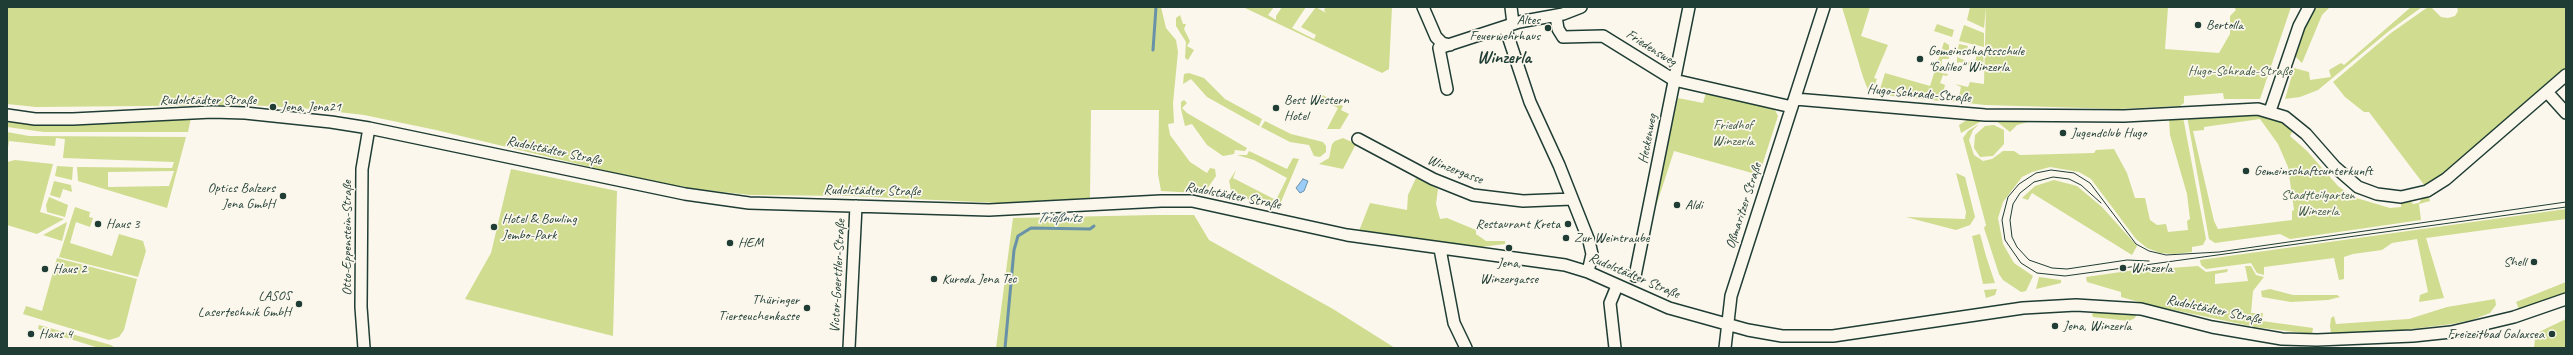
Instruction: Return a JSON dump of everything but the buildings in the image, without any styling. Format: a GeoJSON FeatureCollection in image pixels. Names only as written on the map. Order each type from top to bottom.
{"type":"FeatureCollection","features":[{"type":"Feature","properties":{"kind":"street"},"geometry":{"type":"LineString","coordinates":[[1423,7],[1436,37],[1442,43],[1450,44]]}},
{"type":"Feature","properties":{"kind":"street"},"geometry":{"type":"LineString","coordinates":[[1511,7],[1509,26],[1532,109],[1572,199],[1592,254],[1588,272]]}},
{"type":"Feature","properties":{"kind":"street"},"geometry":{"type":"LineString","coordinates":[[1447,89],[1439,48],[1509,26],[1556,16],[1581,7]]}},
{"type":"Feature","properties":{"kind":"street","name":"Heckenweg"},"geometry":{"type":"LineString","coordinates":[[1635,276],[1689,7]]}},
{"type":"Feature","properties":{"kind":"street","name":"Oßmaritzer Straße"},"geometry":{"type":"LineString","coordinates":[[1725,348],[1731,296],[1824,7]]}},
{"type":"Feature","properties":{"kind":"street"},"geometry":{"type":"LineString","coordinates":[[2270,111],[2299,26],[2309,7]]}},
{"type":"Feature","properties":{"kind":"street","name":"Friedensweg"},"geometry":{"type":"LineString","coordinates":[[1556,16],[1558,29],[1563,37],[1603,36],[1674,80],[1794,103]]}},
{"type":"Feature","properties":{"kind":"street","name":"Hugo-Schrade-Straße"},"geometry":{"type":"LineString","coordinates":[[1794,103],[1985,115],[2124,116],[2246,108],[2270,111],[2285,117],[2306,134],[2335,167],[2358,187],[2377,194],[2401,197],[2427,191],[2446,179],[2566,75]]}},
{"type":"Feature","properties":{"kind":"street"},"geometry":{"type":"LineString","coordinates":[[2547,92],[2566,113]]}},
{"type":"Feature","properties":{"kind":"street","name":"Rudolstädter Straße"},"geometry":{"type":"LineString","coordinates":[[7,115],[35,119],[73,119],[212,112],[245,113],[369,128],[685,194],[748,203],[988,210],[1161,201],[1192,201],[1347,235],[1557,264],[1588,272],[1669,308],[1727,325],[1782,336],[1833,336],[1852,334],[2016,309],[2076,305],[2141,309],[2212,326],[2282,339],[2316,340],[2414,336],[2451,332],[2495,322],[2566,299]]}},
{"type":"Feature","properties":{"kind":"street","name":"Otto-Eppenstein-Straße"},"geometry":{"type":"LineString","coordinates":[[364,348],[361,307],[362,169],[369,128]]}},
{"type":"Feature","properties":{"kind":"street","name":"Winzergasse"},"geometry":{"type":"LineString","coordinates":[[1358,140],[1433,179],[1473,195],[1523,201],[1572,199]]}},
{"type":"Feature","properties":{"kind":"street","name":"Victor-Goerttler-Straße"},"geometry":{"type":"LineString","coordinates":[[849,348],[856,206]]}},
{"type":"Feature","properties":{"kind":"street"},"geometry":{"type":"LineString","coordinates":[[1440,249],[1454,323],[1466,348]]}},
{"type":"Feature","properties":{"kind":"street"},"geometry":{"type":"LineString","coordinates":[[1614,348],[1610,303],[1617,286]]}},
{"type":"Feature","properties":{"kind":"green space"},"geometry":{"type":"Polygon","coordinates":[[[7,7],[1161,7],[1166,28],[1176,40],[1178,52],[1173,103],[1174,123],[1168,124],[1170,135],[1190,162],[1207,173],[1210,168],[1215,169],[1216,176],[1207,189],[1198,193],[1161,191],[1158,174],[1159,110],[1091,110],[1090,198],[1000,203],[851,196],[751,195],[704,190],[653,182],[436,130],[364,115],[313,109],[250,105],[36,107],[7,104],[7,7]]]}},
{"type":"Feature","properties":{"kind":"green space"},"geometry":{"type":"Polygon","coordinates":[[[1243,7],[1274,7],[1268,15],[1276,20],[1276,16],[1282,7],[1306,7],[1292,28],[1314,39],[1316,35],[1301,27],[1316,7],[1326,13],[1324,10],[1326,7],[1392,7],[1389,69],[1382,73],[1243,7]]]}},
{"type":"Feature","properties":{"kind":"green space"},"geometry":{"type":"Polygon","coordinates":[[[1842,7],[1870,7],[1861,36],[1888,45],[1874,78],[1877,79],[1872,91],[1868,90],[1863,77],[1842,7]]]}},
{"type":"Feature","properties":{"kind":"green space"},"geometry":{"type":"Polygon","coordinates":[[[1970,7],[1986,7],[1984,28],[1967,20],[1970,7]]]}},
{"type":"Feature","properties":{"kind":"green space"},"geometry":{"type":"Polygon","coordinates":[[[1986,7],[2168,7],[2165,49],[2219,53],[2230,34],[2230,16],[2236,10],[2234,7],[2291,7],[2260,99],[2224,99],[2223,93],[2184,96],[2184,103],[2180,106],[2119,109],[1985,105],[1950,101],[1952,94],[1959,96],[1961,87],[1955,84],[1968,87],[1970,82],[1984,84],[1986,7]]]}},
{"type":"Feature","properties":{"kind":"green space"},"geometry":{"type":"Polygon","coordinates":[[[2317,7],[2330,7],[2322,15],[2302,63],[2295,56],[2310,15],[2317,7]]]}},
{"type":"Feature","properties":{"kind":"green space"},"geometry":{"type":"Polygon","coordinates":[[[2411,7],[2422,7],[2389,31],[2318,90],[2300,97],[2285,99],[2294,68],[2309,72],[2310,80],[2331,77],[2329,70],[2341,63],[2344,65],[2411,7]]]}},
{"type":"Feature","properties":{"kind":"green space"},"geometry":{"type":"Polygon","coordinates":[[[2428,7],[2431,7],[2441,17],[2448,18],[2455,16],[2458,11],[2457,7],[2566,7],[2566,68],[2440,177],[2425,186],[2369,112],[2364,112],[2345,97],[2333,82],[2391,33],[2428,7]]]}},
{"type":"Feature","properties":{"kind":"green space"},"geometry":{"type":"Polygon","coordinates":[[[1180,15],[1183,24],[1186,24],[1184,29],[1190,41],[1187,46],[1194,50],[1188,60],[1185,58],[1186,42],[1176,26],[1176,18],[1180,15]]]}},
{"type":"Feature","properties":{"kind":"green space"},"geometry":{"type":"Polygon","coordinates":[[[1937,24],[1954,30],[1952,37],[1934,31],[1937,24]]]}},
{"type":"Feature","properties":{"kind":"green space"},"geometry":{"type":"Polygon","coordinates":[[[1964,25],[1984,33],[1984,47],[1959,41],[1964,25]]]}},
{"type":"Feature","properties":{"kind":"green space"},"geometry":{"type":"Polygon","coordinates":[[[1944,42],[1949,45],[1949,59],[1942,59],[1941,73],[1948,74],[1947,76],[1943,75],[1940,83],[1945,85],[1941,101],[1882,95],[1880,89],[1885,73],[1930,86],[1944,42]]]}},
{"type":"Feature","properties":{"kind":"green space"},"geometry":{"type":"Polygon","coordinates":[[[1959,44],[1968,46],[1964,57],[1957,54],[1959,44]]]}},
{"type":"Feature","properties":{"kind":"green space"},"geometry":{"type":"Polygon","coordinates":[[[1984,49],[1983,69],[1960,62],[1957,63],[1957,57],[1974,64],[1978,52],[1981,53],[1984,49]]]}},
{"type":"Feature","properties":{"kind":"green space"},"geometry":{"type":"Polygon","coordinates":[[[1189,73],[1204,78],[1225,99],[1262,119],[1259,126],[1207,97],[1191,79],[1183,84],[1184,74],[1189,73]]]}},
{"type":"Feature","properties":{"kind":"green space"},"geometry":{"type":"Polygon","coordinates":[[[1319,93],[1343,106],[1341,110],[1349,114],[1340,129],[1327,129],[1338,108],[1317,97],[1319,93]]]}},
{"type":"Feature","properties":{"kind":"green space","name":"Friedhof Winzerla"},"geometry":{"type":"Polygon","coordinates":[[[1706,93],[1774,108],[1778,116],[1759,175],[1674,151],[1646,237],[1678,98],[1703,103],[1706,93]]]}},
{"type":"Feature","properties":{"kind":"green space"},"geometry":{"type":"Polygon","coordinates":[[[1184,100],[1187,103],[1182,108],[1187,113],[1247,148],[1245,151],[1235,150],[1234,154],[1223,156],[1207,145],[1192,124],[1185,126],[1181,109],[1181,102],[1184,100]]]}},
{"type":"Feature","properties":{"kind":"green space","name":"Stadtteilgarten Winzerla"},"geometry":{"type":"Polygon","coordinates":[[[2246,112],[2275,118],[2294,129],[2290,136],[2307,151],[2338,186],[2353,197],[2390,208],[2401,207],[2401,201],[2409,199],[2413,204],[2419,203],[2424,196],[2428,194],[2430,201],[2419,204],[2421,220],[2290,239],[2280,234],[2215,243],[2209,239],[2187,116],[2246,112]],[[2260,119],[2204,127],[2204,130],[2193,131],[2214,221],[2218,229],[2292,220],[2292,211],[2294,210],[2288,167],[2278,144],[2260,119]]]}},
{"type":"Feature","properties":{"kind":"green space"},"geometry":{"type":"Polygon","coordinates":[[[2183,117],[2206,239],[2203,245],[2192,247],[2192,252],[2174,254],[2160,253],[2147,248],[2136,239],[2091,179],[2079,172],[2050,167],[2032,172],[2022,177],[2003,202],[1998,218],[2003,244],[2014,263],[2033,276],[2026,291],[2021,292],[2003,280],[1999,274],[1984,228],[1986,225],[1963,138],[1968,131],[1979,124],[1973,130],[1969,140],[1974,155],[1983,161],[1992,159],[2003,151],[2014,151],[2020,155],[2094,153],[2096,150],[2114,149],[2127,173],[2135,198],[2145,198],[2150,220],[2157,225],[2166,224],[2168,232],[2188,230],[2187,221],[2190,219],[2187,194],[2170,135],[2169,118],[2183,117]]]}},
{"type":"Feature","properties":{"kind":"green space"},"geometry":{"type":"Polygon","coordinates":[[[191,118],[188,132],[44,132],[7,127],[7,119],[57,125],[191,118]]]}},
{"type":"Feature","properties":{"kind":"green space"},"geometry":{"type":"Polygon","coordinates":[[[1970,118],[2028,119],[2028,122],[2017,125],[2010,132],[1995,120],[1983,120],[1961,133],[1959,125],[1970,118]]]}},
{"type":"Feature","properties":{"kind":"green space"},"geometry":{"type":"Polygon","coordinates":[[[1265,121],[1291,134],[1323,142],[1326,146],[1326,152],[1320,157],[1314,156],[1309,145],[1290,142],[1261,127],[1265,121]]]}},
{"type":"Feature","properties":{"kind":"green space"},"geometry":{"type":"Polygon","coordinates":[[[1994,125],[2004,130],[2004,144],[1993,156],[1980,157],[1974,148],[1975,135],[1985,126],[1994,125]]]}},
{"type":"Feature","properties":{"kind":"green space"},"geometry":{"type":"Polygon","coordinates":[[[7,132],[29,136],[186,137],[167,208],[78,181],[77,167],[172,168],[174,162],[63,158],[65,139],[56,138],[55,146],[9,141],[7,154],[7,132]],[[174,171],[108,172],[108,187],[169,186],[174,171]]]}},
{"type":"Feature","properties":{"kind":"green space"},"geometry":{"type":"Polygon","coordinates":[[[1343,138],[1356,144],[1343,169],[1319,164],[1329,158],[1332,144],[1343,138]]]}},
{"type":"Feature","properties":{"kind":"green space"},"geometry":{"type":"Polygon","coordinates":[[[1249,151],[1287,169],[1293,158],[1299,159],[1278,209],[1238,196],[1231,190],[1229,181],[1236,170],[1233,178],[1276,200],[1287,178],[1254,160],[1237,155],[1247,155],[1249,151]]]}},
{"type":"Feature","properties":{"kind":"green space"},"geometry":{"type":"Polygon","coordinates":[[[15,160],[53,164],[40,212],[64,219],[37,234],[7,225],[7,162],[15,160]]]}},
{"type":"Feature","properties":{"kind":"green space"},"geometry":{"type":"Polygon","coordinates":[[[57,166],[73,167],[72,180],[55,176],[57,166]]]}},
{"type":"Feature","properties":{"kind":"green space"},"geometry":{"type":"Polygon","coordinates":[[[511,169],[617,191],[613,336],[465,299],[491,253],[511,169]]]}},
{"type":"Feature","properties":{"kind":"green space"},"geometry":{"type":"Polygon","coordinates":[[[1956,173],[1965,177],[1975,217],[1970,225],[1956,230],[1906,217],[1965,219],[1966,212],[1956,173]]]}},
{"type":"Feature","properties":{"kind":"green space"},"geometry":{"type":"Polygon","coordinates":[[[1416,178],[1438,189],[1436,204],[1440,219],[1447,218],[1476,230],[1476,234],[1486,241],[1505,241],[1505,244],[1472,248],[1359,231],[1370,203],[1407,210],[1408,195],[1416,178]]]}},
{"type":"Feature","properties":{"kind":"green space"},"geometry":{"type":"Polygon","coordinates":[[[2054,180],[2077,186],[2102,207],[2137,246],[2132,255],[2032,193],[2028,200],[2022,198],[2035,186],[2054,180]]]}},
{"type":"Feature","properties":{"kind":"green space"},"geometry":{"type":"Polygon","coordinates":[[[54,181],[71,185],[72,192],[63,189],[60,198],[50,195],[54,181]]]}},
{"type":"Feature","properties":{"kind":"green space"},"geometry":{"type":"Polygon","coordinates":[[[49,197],[68,205],[65,217],[47,212],[46,205],[49,197]]]}},
{"type":"Feature","properties":{"kind":"green space"},"geometry":{"type":"Polygon","coordinates":[[[75,207],[90,212],[89,217],[93,218],[90,227],[76,222],[70,243],[112,256],[119,234],[143,241],[146,251],[138,277],[59,257],[75,207]]]}},
{"type":"Feature","properties":{"kind":"green space"},"geometry":{"type":"Polygon","coordinates":[[[2566,209],[2566,219],[2426,238],[2444,298],[2419,302],[2420,295],[2428,292],[2417,239],[2392,243],[2382,250],[2353,254],[2344,257],[2344,279],[2339,280],[2334,258],[2264,267],[2264,275],[2257,273],[2251,263],[2206,269],[2201,265],[2200,260],[2566,209]]]}},
{"type":"Feature","properties":{"kind":"green space"},"geometry":{"type":"Polygon","coordinates":[[[1194,215],[1209,240],[1333,309],[1395,348],[996,348],[1013,218],[1194,215]]]}},
{"type":"Feature","properties":{"kind":"green space"},"geometry":{"type":"Polygon","coordinates":[[[67,222],[62,241],[43,235],[67,222]]]}},
{"type":"Feature","properties":{"kind":"green space"},"geometry":{"type":"Polygon","coordinates":[[[1980,234],[1995,283],[1983,284],[1972,236],[1980,234]]]}},
{"type":"Feature","properties":{"kind":"green space"},"geometry":{"type":"Polygon","coordinates":[[[57,258],[137,279],[124,330],[119,337],[109,340],[23,314],[26,306],[42,311],[57,258]]]}},
{"type":"Feature","properties":{"kind":"green space"},"geometry":{"type":"Polygon","coordinates":[[[2198,266],[2206,272],[2228,269],[2227,272],[2215,274],[2215,284],[2248,281],[2245,266],[2251,266],[2256,275],[2264,277],[2253,291],[2251,313],[2263,313],[2262,321],[2313,328],[2312,334],[2255,327],[2150,305],[2121,297],[2121,292],[2087,282],[2086,277],[2128,271],[2198,266]]]}},
{"type":"Feature","properties":{"kind":"green space"},"geometry":{"type":"Polygon","coordinates":[[[2039,277],[2061,280],[2061,283],[2036,289],[2039,277]]]}},
{"type":"Feature","properties":{"kind":"green space"},"geometry":{"type":"Polygon","coordinates":[[[2566,282],[2566,292],[2519,309],[2516,302],[2566,282]]]}},
{"type":"Feature","properties":{"kind":"green space"},"geometry":{"type":"Polygon","coordinates":[[[1997,289],[1995,295],[1986,298],[1984,290],[1997,289]]]}},
{"type":"Feature","properties":{"kind":"green space"},"geometry":{"type":"Polygon","coordinates":[[[2270,289],[2293,295],[2337,295],[2340,297],[2328,300],[2291,302],[2262,297],[2261,291],[2270,289]]]}},
{"type":"Feature","properties":{"kind":"green space"},"geometry":{"type":"Polygon","coordinates":[[[2495,299],[2496,305],[2490,313],[2472,320],[2452,324],[2378,333],[2331,333],[2331,318],[2334,316],[2336,324],[2409,319],[2447,307],[2495,299]]]}},
{"type":"Feature","properties":{"kind":"green space"},"geometry":{"type":"Polygon","coordinates":[[[2097,311],[2110,311],[2136,315],[2135,318],[2129,321],[2093,317],[2092,314],[2097,311]]]}},
{"type":"Feature","properties":{"kind":"green space","name":"Freizeitbad Galaxsea"},"geometry":{"type":"Polygon","coordinates":[[[2566,319],[2566,348],[2534,348],[2535,339],[2539,332],[2566,319]]]}},
{"type":"Feature","properties":{"kind":"green space"},"geometry":{"type":"Polygon","coordinates":[[[39,325],[111,345],[115,348],[99,348],[38,329],[39,325]]]}},
{"type":"Feature","properties":{"kind":"water"},"geometry":{"type":"Polygon","coordinates":[[[1303,179],[1308,181],[1304,191],[1300,193],[1296,188],[1303,179]]]}},
{"type":"Feature","properties":{"kind":"waterway","name":"Trießnitz"},"geometry":{"type":"LineString","coordinates":[[1153,50],[1156,7]]}},
{"type":"Feature","properties":{"kind":"waterway","name":"Trießnitz"},"geometry":{"type":"LineString","coordinates":[[1005,348],[1014,250],[1018,236],[1031,228],[1090,229],[1094,226]]}},
{"type":"Feature","properties":{"kind":"tram line"},"geometry":{"type":"LineString","coordinates":[[2566,202],[2219,252],[2166,255],[2149,251],[2136,244],[2090,183],[2074,173],[2051,170],[2036,173],[2019,184],[2008,197],[2002,220],[2005,240],[2021,263],[2037,273],[2065,276],[2566,207]]}},
{"type":"Feature","properties":{"kind":"tram line"},"geometry":{"type":"LineString","coordinates":[[2101,203],[2081,185],[2069,179],[2053,177],[2034,182],[2020,193],[2013,204],[2010,220],[2012,237],[2017,247],[2029,260],[2052,268],[2067,269],[2127,260],[2149,261]]}},
{"type":"Feature","properties":{"kind":"place","name":"Bertolla"},"geometry":{"type":"Point","coordinates":[2198,25]}},
{"type":"Feature","properties":{"kind":"place","name":"Altes Feuerwehrhaus"},"geometry":{"type":"Point","coordinates":[1548,28]}},
{"type":"Feature","properties":{"kind":"place","name":"Gemeinschaftsschule \"Galileo\" Winzerla"},"geometry":{"type":"Point","coordinates":[1920,59]}},
{"type":"Feature","properties":{"kind":"place","name":"Jena, Jena21"},"geometry":{"type":"Point","coordinates":[273,107]}},
{"type":"Feature","properties":{"kind":"place","name":"Best Western Hotel"},"geometry":{"type":"Point","coordinates":[1276,108]}},
{"type":"Feature","properties":{"kind":"place","name":"Jugendclub Hugo"},"geometry":{"type":"Point","coordinates":[2063,133]}},
{"type":"Feature","properties":{"kind":"place","name":"Gemeinschaftsunterkunft"},"geometry":{"type":"Point","coordinates":[2246,171]}},
{"type":"Feature","properties":{"kind":"place","name":"Optics Balzers Jena GmbH"},"geometry":{"type":"Point","coordinates":[283,196]}},
{"type":"Feature","properties":{"kind":"place","name":"Aldi"},"geometry":{"type":"Point","coordinates":[1677,205]}},
{"type":"Feature","properties":{"kind":"place","name":"Haus 3"},"geometry":{"type":"Point","coordinates":[98,224]}},
{"type":"Feature","properties":{"kind":"place","name":"Restaurant Kreta"},"geometry":{"type":"Point","coordinates":[1568,224]}},
{"type":"Feature","properties":{"kind":"place","name":"Hotel & Bowling Jembo-Park"},"geometry":{"type":"Point","coordinates":[494,227]}},
{"type":"Feature","properties":{"kind":"place","name":"Zur Weintraube"},"geometry":{"type":"Point","coordinates":[1566,238]}},
{"type":"Feature","properties":{"kind":"place","name":"HEM"},"geometry":{"type":"Point","coordinates":[730,243]}},
{"type":"Feature","properties":{"kind":"place","name":"Jena, Winzergasse"},"geometry":{"type":"Point","coordinates":[1509,248]}},
{"type":"Feature","properties":{"kind":"place","name":"Shell"},"geometry":{"type":"Point","coordinates":[2534,262]}},
{"type":"Feature","properties":{"kind":"place","name":"Winzerla"},"geometry":{"type":"Point","coordinates":[2123,268]}},
{"type":"Feature","properties":{"kind":"place","name":"Haus 2"},"geometry":{"type":"Point","coordinates":[45,269]}},
{"type":"Feature","properties":{"kind":"place","name":"Kuroda Jena Tec"},"geometry":{"type":"Point","coordinates":[934,279]}},
{"type":"Feature","properties":{"kind":"place","name":"LASOS Lasertechnik GmbH"},"geometry":{"type":"Point","coordinates":[299,304]}},
{"type":"Feature","properties":{"kind":"place","name":"Thüringer Tierseuchenkasse"},"geometry":{"type":"Point","coordinates":[807,308]}},
{"type":"Feature","properties":{"kind":"place","name":"Jena, Winzerla"},"geometry":{"type":"Point","coordinates":[2055,326]}},
{"type":"Feature","properties":{"kind":"place","name":"Haus 4"},"geometry":{"type":"Point","coordinates":[31,334]}},
{"type":"Feature","properties":{"kind":"place","name":"Freizeitbad Galaxsea"},"geometry":{"type":"Point","coordinates":[2552,334]}},
{"type":"Feature","properties":{"kind":"district","name":"Winzerla"},"geometry":{"type":"Point","coordinates":[1504,58]}}]}
